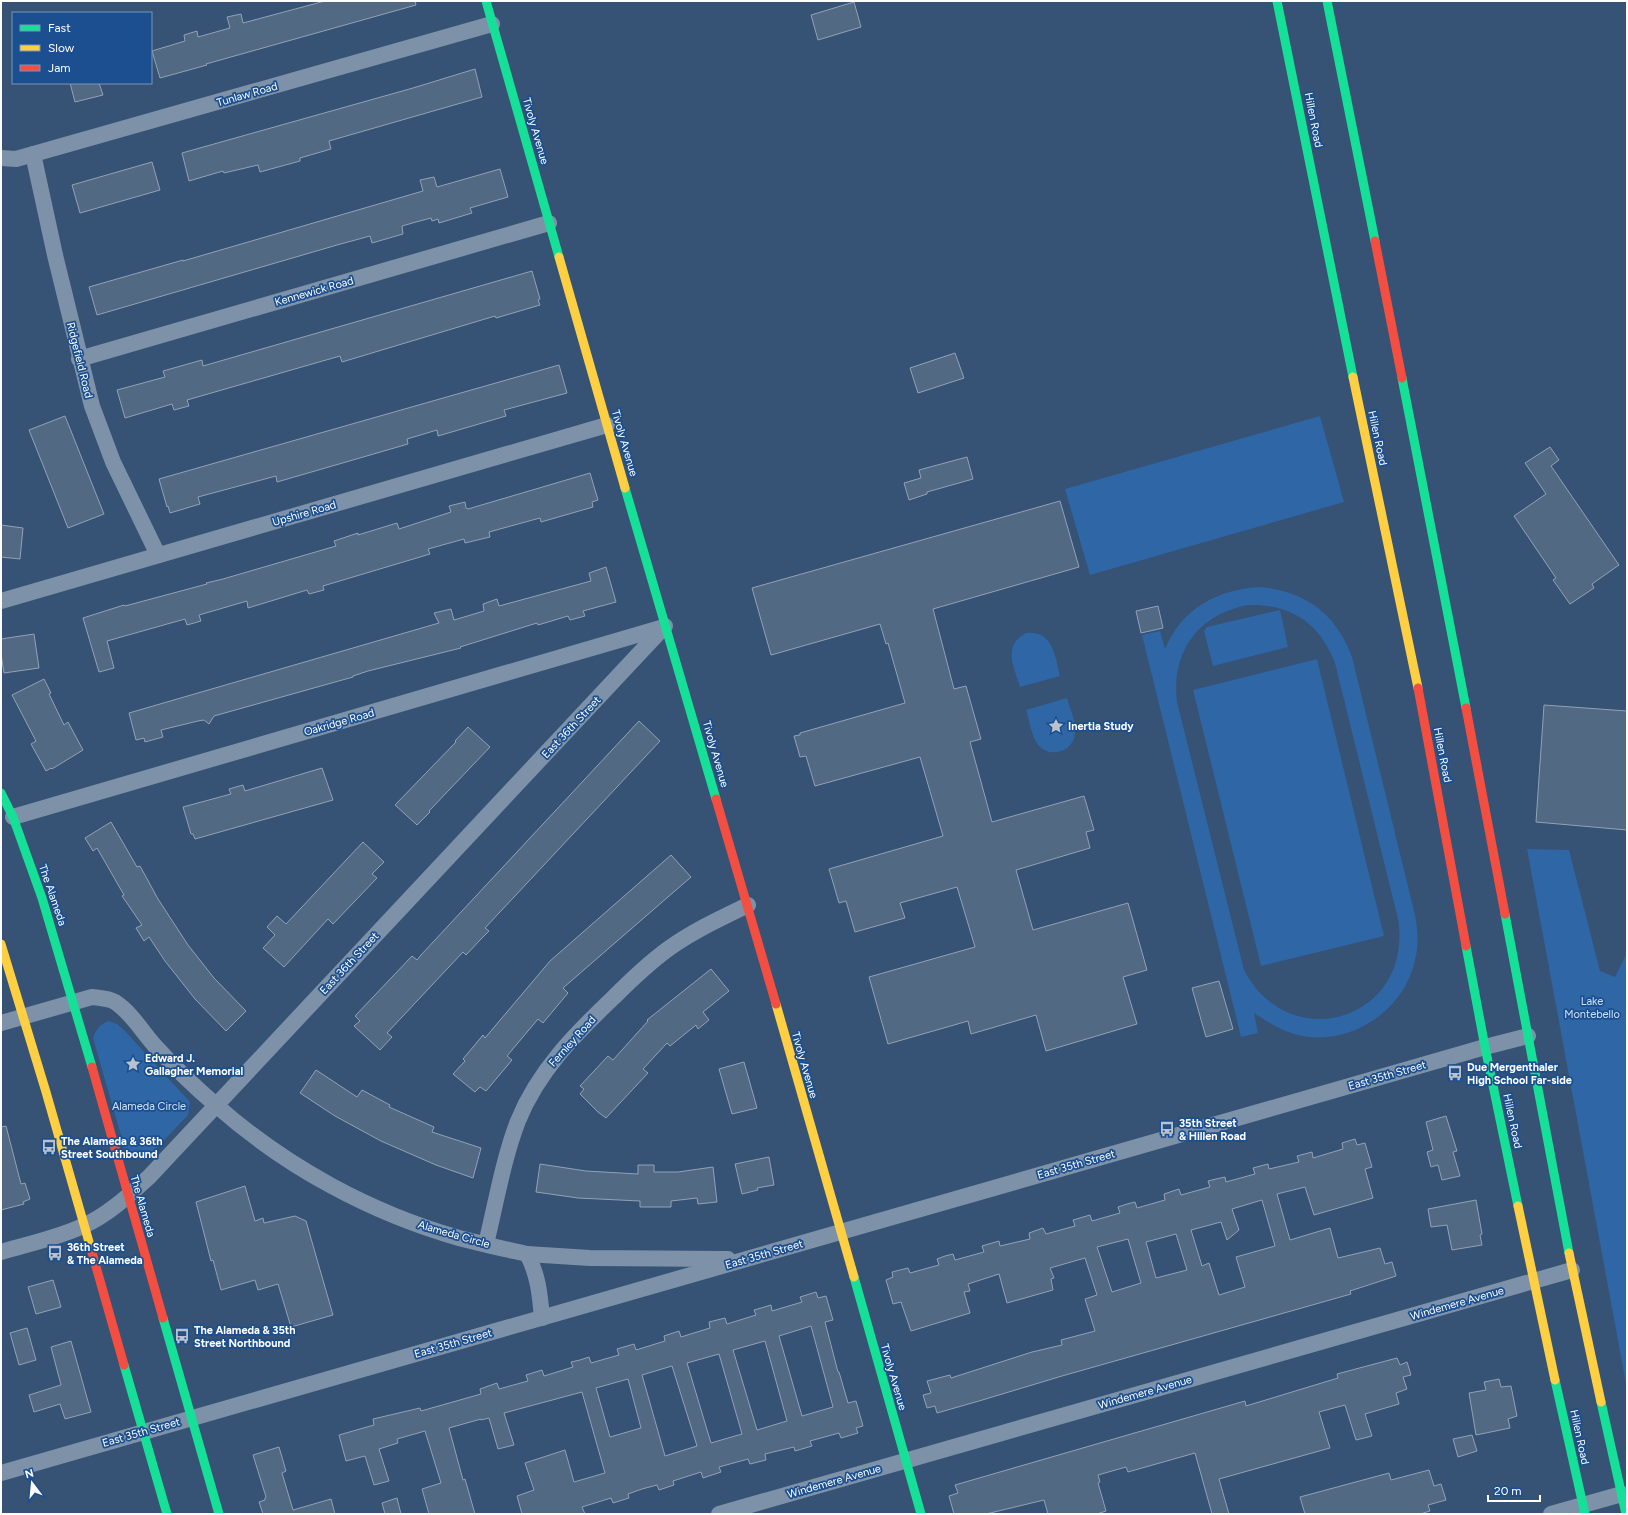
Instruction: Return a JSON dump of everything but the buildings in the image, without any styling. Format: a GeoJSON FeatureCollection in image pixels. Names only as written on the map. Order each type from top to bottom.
{"type":"FeatureCollection","features":[{"type":"Feature","properties":{"kind":"main road","name":"Tivoly Avenue"},"geometry":{"type":"LineString","coordinates":[[486,1],[665,626],[748,905],[921,1514]]}},
{"type":"Feature","properties":{"kind":"main road","name":"Hillen Road"},"geometry":{"type":"LineString","coordinates":[[1277,1],[1355,387],[1416,675],[1485,1046],[1533,1281],[1584,1509]]}},
{"type":"Feature","properties":{"kind":"main road"},"geometry":{"type":"LineString","coordinates":[[1328,1],[1389,314],[1411,417],[1572,1270],[1626,1514]]}},
{"type":"Feature","properties":{"kind":"main road","name":"The Alameda"},"geometry":{"type":"LineString","coordinates":[[1,793],[12,817],[42,898],[74,1002],[219,1514]]}},
{"type":"Feature","properties":{"kind":"main road"},"geometry":{"type":"LineString","coordinates":[[1,944],[24,1016],[167,1514]]}},
{"type":"Feature","properties":{"kind":"street","name":"Tunlaw Road"},"geometry":{"type":"LineString","coordinates":[[1,158],[16,159],[492,24]]}},
{"type":"Feature","properties":{"kind":"street","name":"Ridgefield Road"},"geometry":{"type":"LineString","coordinates":[[33,154],[79,359],[92,406],[103,438],[130,499],[158,555]]}},
{"type":"Feature","properties":{"kind":"street","name":"Kennewick Road"},"geometry":{"type":"LineString","coordinates":[[79,359],[549,223]]}},
{"type":"Feature","properties":{"kind":"street","name":"Upshire Road"},"geometry":{"type":"LineString","coordinates":[[1,601],[607,425]]}},
{"type":"Feature","properties":{"kind":"street","name":"Oakridge Road"},"geometry":{"type":"LineString","coordinates":[[12,817],[665,626]]}},
{"type":"Feature","properties":{"kind":"street","name":"East 36th Street"},"geometry":{"type":"LineString","coordinates":[[1,1252],[63,1234],[84,1226],[107,1213],[149,1177],[665,626]]}},
{"type":"Feature","properties":{"kind":"street","name":"Fernley Road"},"geometry":{"type":"LineString","coordinates":[[486,1244],[511,1141],[519,1120],[537,1084],[554,1059],[599,1011],[639,973],[669,949],[704,926],[748,905]]}},
{"type":"Feature","properties":{"kind":"street","name":"Alameda Circle"},"geometry":{"type":"LineString","coordinates":[[1,1023],[92,998],[104,998],[114,1002],[131,1017],[161,1053],[216,1106],[240,1126],[319,1179],[359,1200],[430,1228],[527,1254],[590,1258],[747,1258]]}},
{"type":"Feature","properties":{"kind":"street","name":"East 35th Street"},"geometry":{"type":"LineString","coordinates":[[1,1473],[1485,1046],[1528,1036]]}},
{"type":"Feature","properties":{"kind":"street"},"geometry":{"type":"LineString","coordinates":[[527,1254],[534,1266],[537,1278],[542,1318]]}},
{"type":"Feature","properties":{"kind":"street","name":"Windemere Avenue"},"geometry":{"type":"LineString","coordinates":[[719,1514],[1572,1270]]}},
{"type":"Feature","properties":{"kind":"street"},"geometry":{"type":"LineString","coordinates":[[1551,1514],[1584,1509],[1622,1494]]}},
{"type":"Feature","properties":{"kind":"green space"},"geometry":{"type":"Polygon","coordinates":[[[1320,416],[1344,502],[1090,575],[1065,489],[1320,416]]]}},
{"type":"Feature","properties":{"kind":"green space"},"geometry":{"type":"Polygon","coordinates":[[[1261,587],[1292,594],[1306,600],[1328,617],[1338,629],[1345,642],[1352,657],[1415,915],[1418,938],[1415,960],[1409,979],[1399,996],[1386,1011],[1370,1022],[1352,1031],[1333,1036],[1314,1037],[1294,1034],[1273,1025],[1254,1013],[1258,1033],[1241,1037],[1142,635],[1160,631],[1165,649],[1181,622],[1203,603],[1230,592],[1261,587]],[[1248,605],[1231,610],[1215,617],[1202,626],[1184,651],[1176,684],[1177,702],[1244,970],[1265,997],[1290,1014],[1318,1019],[1345,1015],[1369,1002],[1387,981],[1398,953],[1398,919],[1335,663],[1329,649],[1312,627],[1302,619],[1290,612],[1278,608],[1248,605]]]}},
{"type":"Feature","properties":{"kind":"green space"},"geometry":{"type":"Polygon","coordinates":[[[1280,610],[1288,647],[1213,666],[1204,631],[1207,627],[1280,610]]]}},
{"type":"Feature","properties":{"kind":"green space"},"geometry":{"type":"Polygon","coordinates":[[[1026,633],[1035,633],[1047,640],[1054,653],[1060,676],[1020,687],[1013,665],[1012,651],[1014,644],[1026,633]]]}},
{"type":"Feature","properties":{"kind":"green space"},"geometry":{"type":"Polygon","coordinates":[[[1317,659],[1384,936],[1261,966],[1193,690],[1317,659]]]}},
{"type":"Feature","properties":{"kind":"green space"},"geometry":{"type":"Polygon","coordinates":[[[1067,698],[1075,724],[1074,739],[1067,748],[1062,751],[1050,752],[1044,750],[1039,746],[1034,738],[1026,710],[1067,698]]]}},
{"type":"Feature","properties":{"kind":"green space","name":"Lake Montebello"},"geometry":{"type":"Polygon","coordinates":[[[1527,849],[1569,850],[1600,971],[1615,977],[1627,953],[1627,1389],[1527,849]]]}},
{"type":"Feature","properties":{"kind":"green space","name":"Alameda Circle"},"geometry":{"type":"Polygon","coordinates":[[[109,1021],[117,1024],[124,1030],[190,1102],[188,1115],[147,1158],[144,1159],[136,1159],[126,1153],[93,1038],[99,1027],[109,1021]]]}},
{"type":"Feature","properties":{"kind":"traffic: fast"},"geometry":{"type":"LineString","coordinates":[[486,1],[559,257]]}},
{"type":"Feature","properties":{"kind":"traffic: fast"},"geometry":{"type":"LineString","coordinates":[[1277,1],[1353,377]]}},
{"type":"Feature","properties":{"kind":"traffic: fast"},"geometry":{"type":"LineString","coordinates":[[1327,1],[1375,241]]}},
{"type":"Feature","properties":{"kind":"traffic: fast"},"geometry":{"type":"LineString","coordinates":[[1402,378],[1466,708]]}},
{"type":"Feature","properties":{"kind":"traffic: fast"},"geometry":{"type":"LineString","coordinates":[[625,488],[716,799]]}},
{"type":"Feature","properties":{"kind":"traffic: fast"},"geometry":{"type":"LineString","coordinates":[[1,793],[13,817],[42,898],[92,1067]]}},
{"type":"Feature","properties":{"kind":"traffic: fast"},"geometry":{"type":"LineString","coordinates":[[1505,914],[1569,1253]]}},
{"type":"Feature","properties":{"kind":"traffic: fast"},"geometry":{"type":"LineString","coordinates":[[1466,946],[1518,1206]]}},
{"type":"Feature","properties":{"kind":"traffic: fast"},"geometry":{"type":"LineString","coordinates":[[854,1277],[921,1514]]}},
{"type":"Feature","properties":{"kind":"traffic: fast"},"geometry":{"type":"LineString","coordinates":[[163,1318],[219,1514]]}},
{"type":"Feature","properties":{"kind":"traffic: fast"},"geometry":{"type":"LineString","coordinates":[[124,1365],[167,1514]]}},
{"type":"Feature","properties":{"kind":"traffic: fast"},"geometry":{"type":"LineString","coordinates":[[1555,1380],[1585,1514]]}},
{"type":"Feature","properties":{"kind":"traffic: fast"},"geometry":{"type":"LineString","coordinates":[[1601,1402],[1626,1514]]}},
{"type":"Feature","properties":{"kind":"traffic: slow"},"geometry":{"type":"LineString","coordinates":[[559,257],[625,488]]}},
{"type":"Feature","properties":{"kind":"traffic: slow"},"geometry":{"type":"LineString","coordinates":[[1353,377],[1418,688]]}},
{"type":"Feature","properties":{"kind":"traffic: slow"},"geometry":{"type":"LineString","coordinates":[[1,944],[46,1092],[91,1249]]}},
{"type":"Feature","properties":{"kind":"traffic: slow"},"geometry":{"type":"LineString","coordinates":[[776,1004],[854,1277]]}},
{"type":"Feature","properties":{"kind":"traffic: slow"},"geometry":{"type":"LineString","coordinates":[[1518,1206],[1555,1380]]}},
{"type":"Feature","properties":{"kind":"traffic: slow"},"geometry":{"type":"LineString","coordinates":[[1569,1253],[1601,1402]]}},
{"type":"Feature","properties":{"kind":"traffic: jam"},"geometry":{"type":"LineString","coordinates":[[1375,241],[1402,378]]}},
{"type":"Feature","properties":{"kind":"traffic: jam"},"geometry":{"type":"LineString","coordinates":[[1418,688],[1466,946]]}},
{"type":"Feature","properties":{"kind":"traffic: jam"},"geometry":{"type":"LineString","coordinates":[[1466,708],[1505,914]]}},
{"type":"Feature","properties":{"kind":"traffic: jam"},"geometry":{"type":"LineString","coordinates":[[716,799],[776,1004]]}},
{"type":"Feature","properties":{"kind":"traffic: jam"},"geometry":{"type":"LineString","coordinates":[[92,1067],[163,1318]]}},
{"type":"Feature","properties":{"kind":"traffic: jam"},"geometry":{"type":"LineString","coordinates":[[91,1249],[124,1365]]}},
{"type":"Feature","properties":{"kind":"place","name":"Inertia Study"},"geometry":{"type":"Point","coordinates":[1056,726]}},
{"type":"Feature","properties":{"kind":"place","name":"Edward J. Gallagher Memorial"},"geometry":{"type":"Point","coordinates":[133,1064]}},
{"type":"Feature","properties":{"kind":"place","name":"Due Mergenthaler High School Far-side"},"geometry":{"type":"Point","coordinates":[1455,1073]}},
{"type":"Feature","properties":{"kind":"place","name":"35th Street & Hillen Road"},"geometry":{"type":"Point","coordinates":[1167,1129]}},
{"type":"Feature","properties":{"kind":"place","name":"The Alameda & 36th Street Southbound"},"geometry":{"type":"Point","coordinates":[49,1147]}},
{"type":"Feature","properties":{"kind":"place","name":"36th Street & The Alameda"},"geometry":{"type":"Point","coordinates":[55,1253]}},
{"type":"Feature","properties":{"kind":"place","name":"The Alameda & 35th Street Northbound"},"geometry":{"type":"Point","coordinates":[182,1336]}}]}
